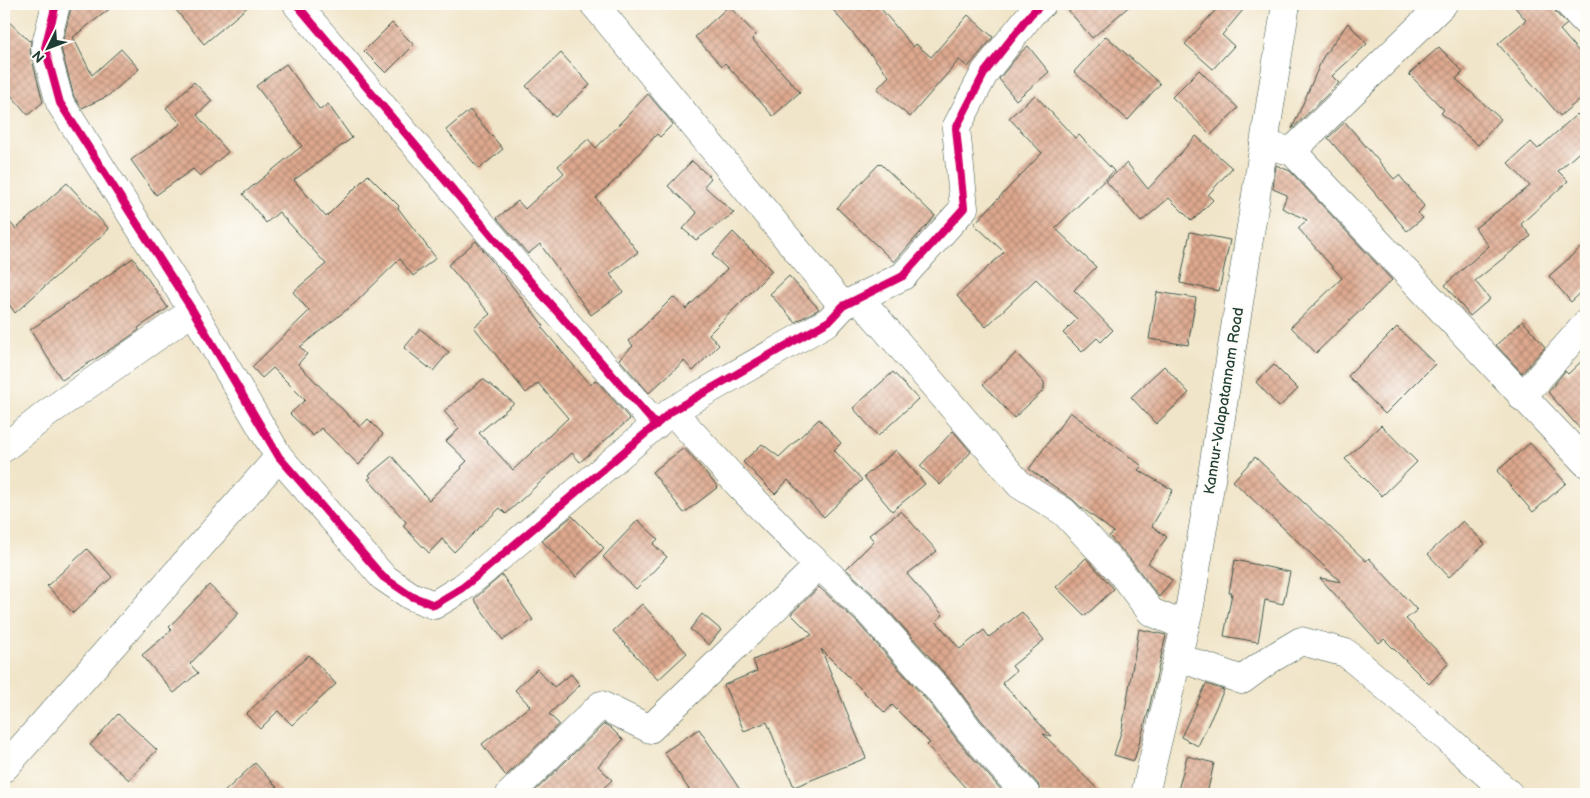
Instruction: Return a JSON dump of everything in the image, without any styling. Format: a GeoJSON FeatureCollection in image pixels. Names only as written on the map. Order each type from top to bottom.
{"type":"FeatureCollection","features":[{"type":"Feature","properties":{"kind":"street"},"geometry":{"type":"LineString","coordinates":[[56,4],[45,48],[60,103],[194,311],[280,457],[383,578],[411,596],[434,605],[462,588],[482,572],[664,418],[830,321],[851,302],[903,276],[964,208],[956,128],[985,72],[1031,7]]}},
{"type":"Feature","properties":{"kind":"street"},"geometry":{"type":"LineString","coordinates":[[594,4],[851,302],[1020,485],[1064,512],[1119,570],[1151,612],[1185,626]]}},
{"type":"Feature","properties":{"kind":"street","name":"Kannur-Valapatannam Road"},"geometry":{"type":"LineString","coordinates":[[1145,794],[1192,595],[1286,4]]}},
{"type":"Feature","properties":{"kind":"street"},"geometry":{"type":"LineString","coordinates":[[1292,151],[1443,4]]}},
{"type":"Feature","properties":{"kind":"street"},"geometry":{"type":"LineString","coordinates":[[1569,4],[1586,22]]}},
{"type":"Feature","properties":{"kind":"street"},"geometry":{"type":"LineString","coordinates":[[298,6],[518,267],[664,418],[742,488],[867,610],[943,695],[969,730],[1026,794]]}},
{"type":"Feature","properties":{"kind":"street"},"geometry":{"type":"LineString","coordinates":[[1264,146],[1292,151],[1586,463]]}},
{"type":"Feature","properties":{"kind":"street"},"geometry":{"type":"LineString","coordinates":[[4,448],[49,412],[194,311]]}},
{"type":"Feature","properties":{"kind":"street"},"geometry":{"type":"LineString","coordinates":[[1522,396],[1586,324]]}},
{"type":"Feature","properties":{"kind":"street"},"geometry":{"type":"LineString","coordinates":[[4,768],[280,457]]}},
{"type":"Feature","properties":{"kind":"street"},"geometry":{"type":"LineString","coordinates":[[510,794],[601,705],[650,729],[819,564]]}},
{"type":"Feature","properties":{"kind":"street"},"geometry":{"type":"LineString","coordinates":[[1178,657],[1242,680],[1269,660],[1301,641],[1346,653],[1448,739],[1509,794]]}},
{"type":"Feature","properties":{"kind":"building"},"geometry":{"type":"Polygon","coordinates":[[[77,4],[116,4],[73,37],[92,75],[121,49],[139,69],[108,96],[82,108],[74,97],[61,48],[71,8],[77,4]]]}},
{"type":"Feature","properties":{"kind":"building"},"geometry":{"type":"Polygon","coordinates":[[[171,4],[251,4],[204,44],[171,4]]]}},
{"type":"Feature","properties":{"kind":"building"},"geometry":{"type":"Polygon","coordinates":[[[828,4],[877,4],[913,47],[916,44],[931,57],[968,15],[993,37],[968,67],[959,60],[910,117],[877,89],[889,76],[828,4]]]}},
{"type":"Feature","properties":{"kind":"building"},"geometry":{"type":"Polygon","coordinates":[[[1063,4],[1132,4],[1092,38],[1063,4]]]}},
{"type":"Feature","properties":{"kind":"building"},"geometry":{"type":"Polygon","coordinates":[[[1221,4],[1248,4],[1222,35],[1234,46],[1213,69],[1185,44],[1221,4]]]}},
{"type":"Feature","properties":{"kind":"building"},"geometry":{"type":"Polygon","coordinates":[[[1512,4],[1551,4],[1557,14],[1567,24],[1560,30],[1586,60],[1586,94],[1560,116],[1498,44],[1526,20],[1512,4]]]}},
{"type":"Feature","properties":{"kind":"building"},"geometry":{"type":"Polygon","coordinates":[[[729,6],[756,35],[752,39],[800,92],[773,116],[725,63],[722,66],[695,37],[729,6]]]}},
{"type":"Feature","properties":{"kind":"building"},"geometry":{"type":"Polygon","coordinates":[[[4,17],[29,41],[31,40],[30,52],[43,102],[28,115],[4,87],[4,17]]]}},
{"type":"Feature","properties":{"kind":"building"},"geometry":{"type":"Polygon","coordinates":[[[392,23],[414,45],[386,73],[364,51],[392,23]]]}},
{"type":"Feature","properties":{"kind":"building"},"geometry":{"type":"Polygon","coordinates":[[[1348,23],[1367,44],[1332,76],[1339,83],[1292,129],[1323,57],[1348,23]]]}},
{"type":"Feature","properties":{"kind":"building"},"geometry":{"type":"Polygon","coordinates":[[[1106,36],[1160,84],[1128,120],[1074,72],[1106,36]]]}},
{"type":"Feature","properties":{"kind":"building"},"geometry":{"type":"Polygon","coordinates":[[[1028,46],[1049,72],[1016,100],[999,79],[1028,46]]]}},
{"type":"Feature","properties":{"kind":"building"},"geometry":{"type":"Polygon","coordinates":[[[1439,47],[1463,72],[1456,79],[1501,119],[1478,145],[1441,113],[1444,110],[1409,74],[1439,47]]]}},
{"type":"Feature","properties":{"kind":"building"},"geometry":{"type":"Polygon","coordinates":[[[561,53],[590,85],[555,117],[526,86],[561,53]]]}},
{"type":"Feature","properties":{"kind":"building"},"geometry":{"type":"Polygon","coordinates":[[[286,64],[320,110],[328,104],[352,138],[294,180],[326,217],[368,175],[399,206],[398,208],[436,258],[413,276],[400,259],[355,303],[300,347],[307,354],[298,364],[360,427],[368,419],[383,434],[359,465],[321,428],[313,436],[290,414],[305,400],[273,368],[262,378],[252,367],[309,311],[293,292],[326,264],[279,212],[266,223],[243,194],[302,146],[256,86],[286,64]]]}},
{"type":"Feature","properties":{"kind":"building"},"geometry":{"type":"Polygon","coordinates":[[[1199,70],[1238,108],[1211,135],[1172,97],[1199,70]]]}},
{"type":"Feature","properties":{"kind":"building"},"geometry":{"type":"Polygon","coordinates":[[[194,82],[212,101],[197,115],[228,152],[200,176],[193,169],[156,195],[131,160],[181,124],[166,108],[194,82]]]}},
{"type":"Feature","properties":{"kind":"building"},"geometry":{"type":"Polygon","coordinates":[[[648,94],[673,124],[660,137],[657,134],[621,175],[596,198],[638,252],[610,274],[623,292],[591,315],[540,244],[528,254],[497,218],[518,201],[525,209],[564,173],[558,166],[588,139],[596,148],[648,94]]]}},
{"type":"Feature","properties":{"kind":"building"},"geometry":{"type":"Polygon","coordinates":[[[1035,95],[1075,138],[1079,135],[1114,171],[1055,228],[1096,267],[1074,290],[1113,330],[1101,342],[1097,338],[1082,352],[1063,333],[1077,319],[1036,279],[986,327],[957,296],[1004,252],[974,224],[1042,153],[1009,118],[1035,95]]]}},
{"type":"Feature","properties":{"kind":"building"},"geometry":{"type":"Polygon","coordinates":[[[470,110],[503,149],[479,169],[446,130],[470,110]]]}},
{"type":"Feature","properties":{"kind":"building"},"geometry":{"type":"Polygon","coordinates":[[[1577,114],[1586,125],[1586,146],[1558,171],[1568,181],[1521,224],[1531,236],[1475,281],[1490,299],[1470,316],[1445,285],[1489,246],[1475,228],[1530,186],[1508,163],[1531,142],[1538,149],[1577,114]]]}},
{"type":"Feature","properties":{"kind":"building"},"geometry":{"type":"Polygon","coordinates":[[[1345,122],[1394,179],[1399,175],[1424,206],[1418,213],[1423,218],[1407,231],[1328,138],[1345,122]]]}},
{"type":"Feature","properties":{"kind":"building"},"geometry":{"type":"Polygon","coordinates":[[[1196,136],[1232,168],[1208,195],[1213,200],[1192,221],[1169,198],[1141,222],[1106,181],[1127,163],[1148,189],[1196,136]]]}},
{"type":"Feature","properties":{"kind":"building"},"geometry":{"type":"Polygon","coordinates":[[[692,161],[711,178],[704,186],[734,213],[696,240],[683,229],[697,213],[668,186],[692,161]]]}},
{"type":"Feature","properties":{"kind":"building"},"geometry":{"type":"Polygon","coordinates":[[[880,163],[935,216],[894,262],[837,208],[880,163]]]}},
{"type":"Feature","properties":{"kind":"building"},"geometry":{"type":"Polygon","coordinates":[[[1276,165],[1290,171],[1392,280],[1316,353],[1291,327],[1342,278],[1298,228],[1307,220],[1282,208],[1287,195],[1273,189],[1276,165]]]}},
{"type":"Feature","properties":{"kind":"building"},"geometry":{"type":"Polygon","coordinates":[[[67,183],[109,229],[15,313],[4,297],[4,216],[16,229],[67,183]]]}},
{"type":"Feature","properties":{"kind":"building"},"geometry":{"type":"Polygon","coordinates":[[[733,232],[772,271],[709,334],[719,345],[693,371],[684,361],[649,393],[619,359],[633,346],[629,341],[673,297],[686,309],[727,269],[712,255],[733,232]]]}},
{"type":"Feature","properties":{"kind":"building"},"geometry":{"type":"Polygon","coordinates":[[[1190,232],[1230,240],[1219,291],[1180,283],[1190,232]]]}},
{"type":"Feature","properties":{"kind":"building"},"geometry":{"type":"Polygon","coordinates":[[[476,241],[544,326],[542,328],[590,385],[596,380],[630,419],[580,462],[572,453],[506,514],[500,508],[454,552],[442,539],[429,553],[403,526],[406,522],[368,479],[371,477],[369,475],[392,456],[429,500],[467,461],[446,441],[459,429],[444,411],[483,379],[514,403],[479,433],[513,470],[568,418],[538,383],[526,393],[474,327],[490,314],[448,265],[476,241]]]}},
{"type":"Feature","properties":{"kind":"building"},"geometry":{"type":"Polygon","coordinates":[[[1586,243],[1586,288],[1571,302],[1549,276],[1586,243]]]}},
{"type":"Feature","properties":{"kind":"building"},"geometry":{"type":"Polygon","coordinates":[[[133,258],[168,308],[138,328],[139,330],[122,342],[62,380],[30,330],[133,258]]]}},
{"type":"Feature","properties":{"kind":"building"},"geometry":{"type":"Polygon","coordinates":[[[789,276],[819,309],[795,322],[770,294],[789,276]]]}},
{"type":"Feature","properties":{"kind":"building"},"geometry":{"type":"Polygon","coordinates":[[[1157,292],[1196,298],[1188,345],[1149,339],[1157,292]]]}},
{"type":"Feature","properties":{"kind":"building"},"geometry":{"type":"Polygon","coordinates":[[[1523,321],[1545,347],[1522,373],[1496,345],[1523,321]]]}},
{"type":"Feature","properties":{"kind":"building"},"geometry":{"type":"Polygon","coordinates":[[[1397,327],[1435,364],[1385,414],[1348,376],[1397,327]]]}},
{"type":"Feature","properties":{"kind":"building"},"geometry":{"type":"Polygon","coordinates":[[[420,329],[449,352],[433,371],[404,348],[420,329]]]}},
{"type":"Feature","properties":{"kind":"building"},"geometry":{"type":"Polygon","coordinates":[[[1016,353],[1044,382],[1044,390],[1014,418],[983,384],[1016,353]]]}},
{"type":"Feature","properties":{"kind":"building"},"geometry":{"type":"Polygon","coordinates":[[[1586,357],[1586,436],[1548,392],[1565,371],[1568,374],[1586,357]]]}},
{"type":"Feature","properties":{"kind":"building"},"geometry":{"type":"Polygon","coordinates":[[[1274,365],[1298,389],[1279,407],[1256,382],[1274,365]]]}},
{"type":"Feature","properties":{"kind":"building"},"geometry":{"type":"Polygon","coordinates":[[[1164,366],[1189,393],[1156,424],[1131,397],[1164,366]]]}},
{"type":"Feature","properties":{"kind":"building"},"geometry":{"type":"Polygon","coordinates":[[[893,372],[918,399],[878,436],[853,408],[893,372]]]}},
{"type":"Feature","properties":{"kind":"building"},"geometry":{"type":"Polygon","coordinates":[[[1070,412],[1142,466],[1138,470],[1173,490],[1152,526],[1167,537],[1148,563],[1172,580],[1159,597],[1131,560],[1109,536],[1114,532],[1072,499],[1029,469],[1070,412]]]}},
{"type":"Feature","properties":{"kind":"building"},"geometry":{"type":"Polygon","coordinates":[[[819,419],[841,443],[834,450],[862,480],[824,517],[788,480],[775,494],[743,462],[762,444],[779,457],[819,419]]]}},
{"type":"Feature","properties":{"kind":"building"},"geometry":{"type":"Polygon","coordinates":[[[1381,425],[1417,462],[1382,496],[1345,459],[1381,425]]]}},
{"type":"Feature","properties":{"kind":"building"},"geometry":{"type":"Polygon","coordinates":[[[953,431],[971,452],[940,485],[920,466],[953,431]]]}},
{"type":"Feature","properties":{"kind":"building"},"geometry":{"type":"Polygon","coordinates":[[[1530,443],[1566,483],[1533,512],[1497,471],[1530,443]]]}},
{"type":"Feature","properties":{"kind":"building"},"geometry":{"type":"Polygon","coordinates":[[[684,448],[718,487],[684,513],[652,472],[684,448]]]}},
{"type":"Feature","properties":{"kind":"building"},"geometry":{"type":"Polygon","coordinates":[[[896,450],[925,484],[892,511],[864,477],[896,450]]]}},
{"type":"Feature","properties":{"kind":"building"},"geometry":{"type":"Polygon","coordinates":[[[1255,457],[1366,561],[1369,558],[1417,610],[1406,619],[1449,663],[1429,684],[1384,639],[1379,643],[1320,578],[1341,582],[1233,481],[1255,457]]]}},
{"type":"Feature","properties":{"kind":"building"},"geometry":{"type":"Polygon","coordinates":[[[901,511],[937,551],[907,574],[943,615],[936,621],[960,649],[984,630],[989,637],[1022,612],[1044,640],[1012,666],[1016,671],[1002,683],[1051,736],[1043,734],[1102,794],[1041,794],[1038,784],[981,720],[955,685],[879,600],[846,569],[874,541],[869,535],[901,511]]]}},
{"type":"Feature","properties":{"kind":"building"},"geometry":{"type":"Polygon","coordinates":[[[572,516],[604,548],[576,577],[542,541],[572,516]]]}},
{"type":"Feature","properties":{"kind":"building"},"geometry":{"type":"Polygon","coordinates":[[[638,520],[658,539],[653,544],[667,557],[636,589],[603,557],[638,520]]]}},
{"type":"Feature","properties":{"kind":"building"},"geometry":{"type":"Polygon","coordinates":[[[1463,521],[1485,544],[1449,577],[1428,554],[1463,521]]]}},
{"type":"Feature","properties":{"kind":"building"},"geometry":{"type":"Polygon","coordinates":[[[87,549],[112,577],[73,613],[47,586],[87,549]]]}},
{"type":"Feature","properties":{"kind":"building"},"geometry":{"type":"Polygon","coordinates":[[[1086,558],[1114,589],[1085,616],[1056,587],[1086,558]]]}},
{"type":"Feature","properties":{"kind":"building"},"geometry":{"type":"Polygon","coordinates":[[[1235,560],[1290,572],[1283,604],[1265,600],[1258,642],[1224,636],[1232,593],[1229,593],[1235,560]]]}},
{"type":"Feature","properties":{"kind":"building"},"geometry":{"type":"Polygon","coordinates":[[[502,575],[533,620],[503,640],[474,599],[502,575]]]}},
{"type":"Feature","properties":{"kind":"building"},"geometry":{"type":"Polygon","coordinates":[[[209,585],[239,613],[190,664],[198,673],[174,693],[142,655],[172,630],[169,627],[209,585]]]}},
{"type":"Feature","properties":{"kind":"building"},"geometry":{"type":"Polygon","coordinates":[[[819,587],[856,621],[931,705],[957,740],[1005,794],[971,794],[927,745],[930,743],[892,705],[885,713],[821,649],[866,758],[794,787],[767,722],[744,731],[724,685],[757,671],[753,660],[812,635],[791,614],[819,587]]]}},
{"type":"Feature","properties":{"kind":"building"},"geometry":{"type":"Polygon","coordinates":[[[642,604],[687,653],[658,680],[613,631],[642,604]]]}},
{"type":"Feature","properties":{"kind":"building"},"geometry":{"type":"Polygon","coordinates":[[[702,614],[721,630],[709,645],[690,629],[702,614]]]}},
{"type":"Feature","properties":{"kind":"building"},"geometry":{"type":"Polygon","coordinates":[[[1139,629],[1166,635],[1148,713],[1134,761],[1114,755],[1122,729],[1139,629]]]}},
{"type":"Feature","properties":{"kind":"building"},"geometry":{"type":"Polygon","coordinates":[[[309,655],[336,684],[292,725],[278,711],[260,729],[246,714],[309,655]]]}},
{"type":"Feature","properties":{"kind":"building"},"geometry":{"type":"Polygon","coordinates":[[[537,669],[554,687],[571,674],[580,685],[549,714],[559,724],[506,776],[482,744],[530,706],[515,690],[537,669]]]}},
{"type":"Feature","properties":{"kind":"building"},"geometry":{"type":"Polygon","coordinates":[[[1206,684],[1224,690],[1198,746],[1181,737],[1206,684]]]}},
{"type":"Feature","properties":{"kind":"building"},"geometry":{"type":"Polygon","coordinates":[[[118,714],[157,750],[129,780],[90,745],[118,714]]]}},
{"type":"Feature","properties":{"kind":"building"},"geometry":{"type":"Polygon","coordinates":[[[604,724],[610,727],[623,740],[598,766],[612,780],[597,794],[532,794],[604,724]]]}},
{"type":"Feature","properties":{"kind":"building"},"geometry":{"type":"Polygon","coordinates":[[[699,729],[743,794],[692,794],[664,752],[699,729]]]}},
{"type":"Feature","properties":{"kind":"building"},"geometry":{"type":"Polygon","coordinates":[[[1187,756],[1214,763],[1207,794],[1177,794],[1187,756]]]}},
{"type":"Feature","properties":{"kind":"building"},"geometry":{"type":"Polygon","coordinates":[[[255,763],[283,794],[222,794],[255,763]]]}},
{"type":"Feature","properties":{"kind":"cycle path"},"geometry":{"type":"LineString","coordinates":[[56,4],[45,48],[60,103],[193,311],[279,457],[383,577],[411,596],[434,605],[462,588],[482,572],[672,411],[829,321],[843,306],[903,276],[964,208],[956,128],[985,72],[1031,14],[1042,4]]}},
{"type":"Feature","properties":{"kind":"cycle path"},"geometry":{"type":"LineString","coordinates":[[298,6],[524,274],[656,425]]}}]}
